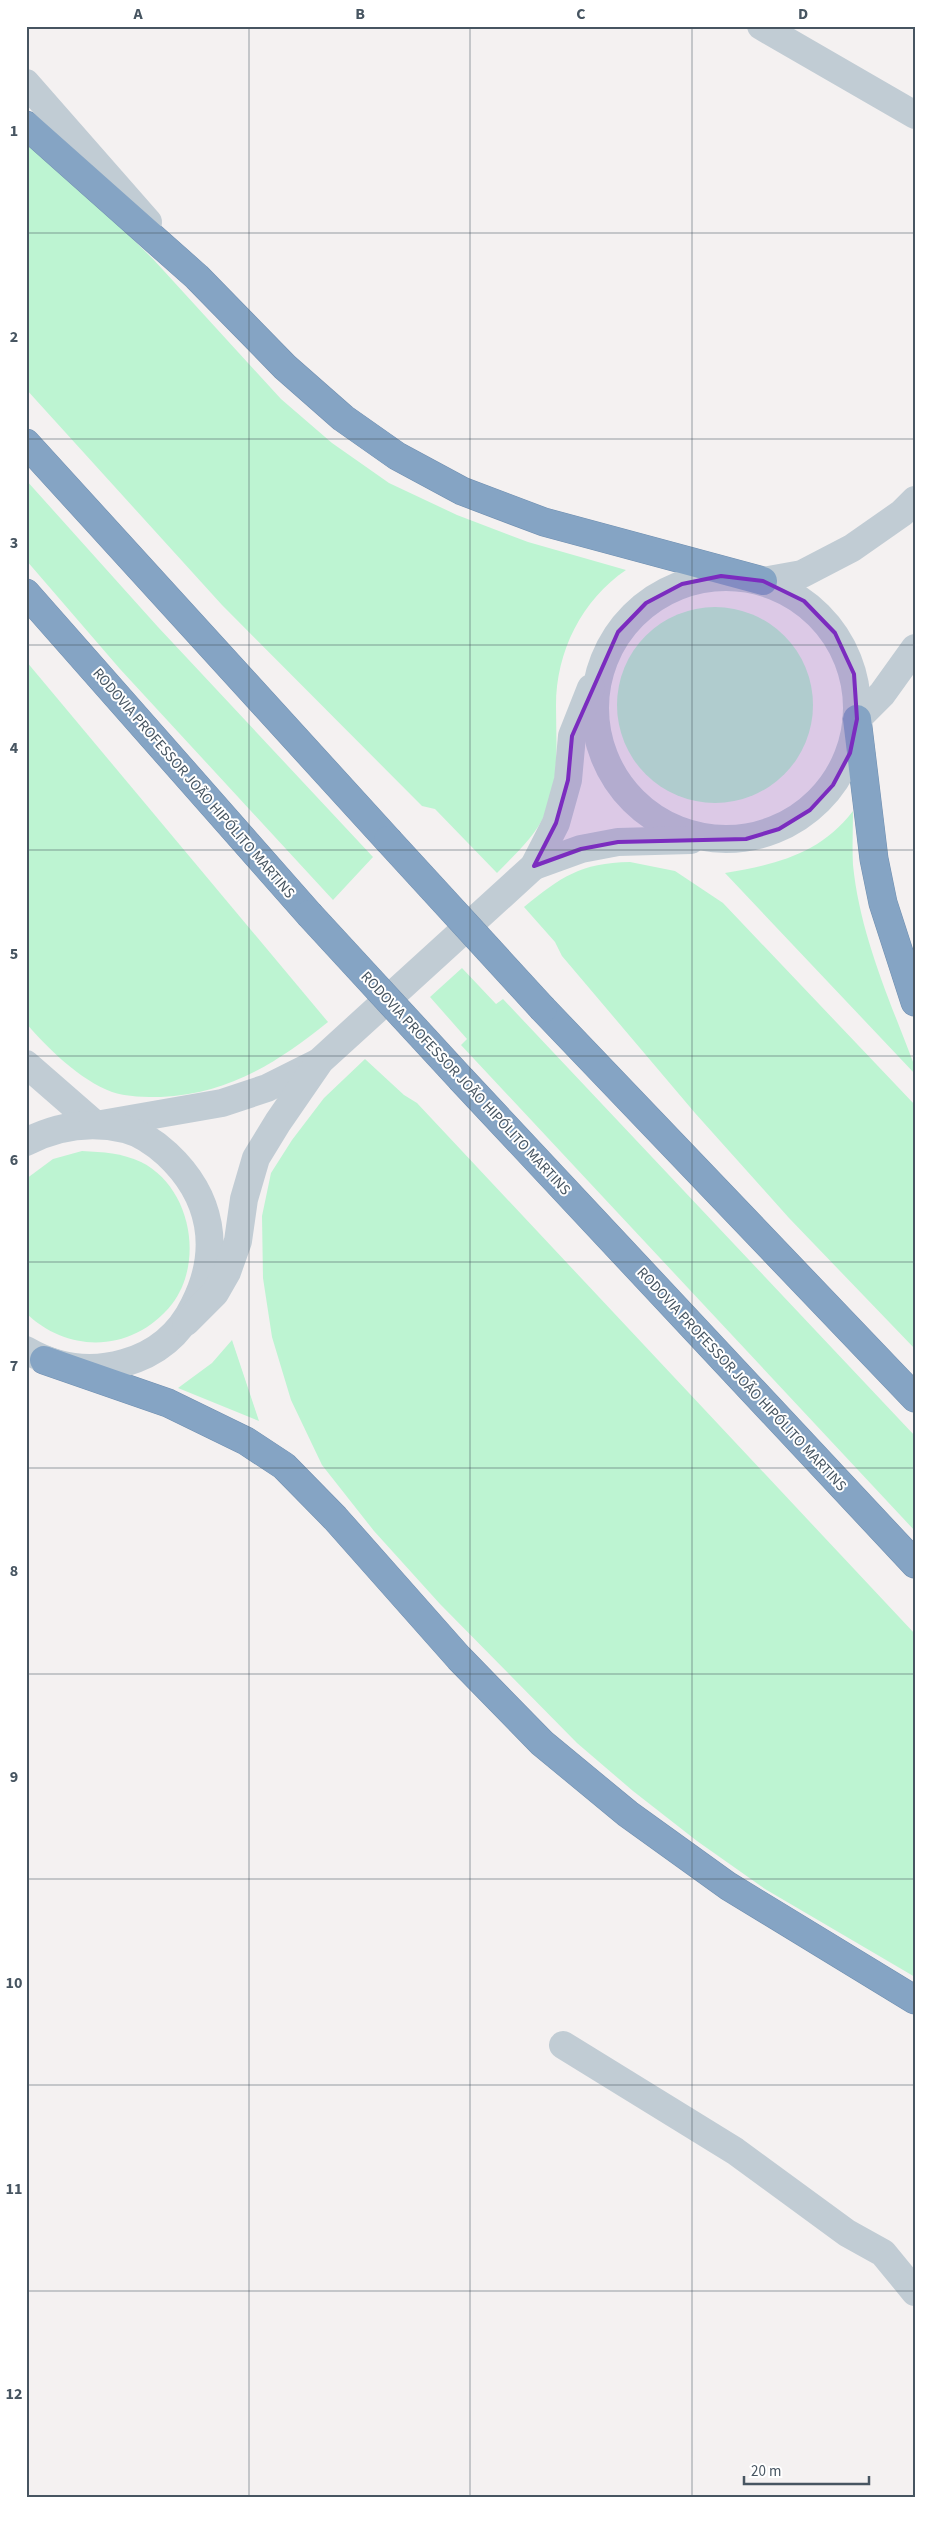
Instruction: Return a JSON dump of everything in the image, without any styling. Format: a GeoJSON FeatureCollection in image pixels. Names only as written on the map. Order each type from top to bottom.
{"type":"FeatureCollection","features":[{"type":"Feature","properties":{"kind":"highway"},"geometry":{"type":"LineString","coordinates":[[26,125],[197,277],[285,367],[343,418],[397,456],[462,491],[544,522],[763,581]]}},
{"type":"Feature","properties":{"kind":"highway"},"geometry":{"type":"LineString","coordinates":[[26,443],[543,1009],[915,1398]]}},
{"type":"Feature","properties":{"kind":"highway","name":"RODOVIA PROFESSOR JOÃO HIPÓLITO MARTINS"},"geometry":{"type":"LineString","coordinates":[[26,594],[309,914],[915,1564]]}},
{"type":"Feature","properties":{"kind":"highway"},"geometry":{"type":"LineString","coordinates":[[857,719],[876,868],[883,903],[915,1002]]}},
{"type":"Feature","properties":{"kind":"highway"},"geometry":{"type":"LineString","coordinates":[[35,1355],[168,1403],[238,1437],[284,1466],[336,1518],[459,1658],[542,1742],[628,1814],[728,1886],[915,2000]]}},
{"type":"Feature","properties":{"kind":"street"},"geometry":{"type":"LineString","coordinates":[[761,26],[915,115]]}},
{"type":"Feature","properties":{"kind":"street"},"geometry":{"type":"LineString","coordinates":[[26,83],[197,277]]}},
{"type":"Feature","properties":{"kind":"street"},"geometry":{"type":"LineString","coordinates":[[35,1355],[74,1368],[105,1368],[136,1360],[163,1345],[215,1293],[227,1272],[238,1241],[244,1199],[256,1158],[320,1061],[534,866],[556,823],[568,780],[572,736],[600,668],[618,632],[646,603],[682,584],[721,576],[763,581],[802,574],[852,548],[902,513],[915,500]]}},
{"type":"Feature","properties":{"kind":"street"},"geometry":{"type":"LineString","coordinates":[[534,866],[581,850],[618,842],[746,839],[779,829],[810,810],[833,785],[850,753],[857,719],[854,674],[835,633],[804,601],[763,581]]}},
{"type":"Feature","properties":{"kind":"street"},"geometry":{"type":"LineString","coordinates":[[857,719],[882,694],[915,648]]}},
{"type":"Feature","properties":{"kind":"street"},"geometry":{"type":"LineString","coordinates":[[600,668],[595,714],[605,758],[629,797],[665,825],[709,839]]}},
{"type":"Feature","properties":{"kind":"street"},"geometry":{"type":"LineString","coordinates":[[26,1142],[56,1129],[96,1125],[222,1103],[266,1088],[320,1061]]}},
{"type":"Feature","properties":{"kind":"street"},"geometry":{"type":"LineString","coordinates":[[26,1064],[96,1125],[127,1129],[157,1145],[185,1171],[204,1206],[211,1245],[205,1284],[186,1322]]}},
{"type":"Feature","properties":{"kind":"street"},"geometry":{"type":"LineString","coordinates":[[884,1982],[915,2014]]}},
{"type":"Feature","properties":{"kind":"street"},"geometry":{"type":"LineString","coordinates":[[563,2045],[735,2151],[847,2233],[883,2253],[915,2292]]}},
{"type":"Feature","properties":{"kind":"highlighted area"},"geometry":{"type":"Polygon","coordinates":[[[721,576],[763,581],[804,601],[835,633],[854,674],[857,719],[850,753],[833,785],[810,810],[779,829],[746,839],[618,842],[581,849],[534,866],[556,823],[568,780],[572,736],[618,632],[646,603],[682,584],[721,576]]]}},
{"type":"Feature","properties":{"kind":"green space"},"geometry":{"type":"Polygon","coordinates":[[[26,134],[153,259],[281,399],[332,443],[389,483],[457,515],[528,542],[626,570],[596,596],[574,629],[561,666],[557,686],[556,761],[550,801],[536,830],[497,873],[435,809],[422,806],[222,605],[26,389],[26,134]]]}},
{"type":"Feature","properties":{"kind":"green space"},"geometry":{"type":"Polygon","coordinates":[[[26,480],[158,627],[373,857],[333,900],[120,669],[26,560],[26,480]]]}},
{"type":"Feature","properties":{"kind":"green space"},"geometry":{"type":"Polygon","coordinates":[[[715,607],[743,611],[761,619],[777,629],[791,643],[809,677],[813,705],[809,733],[801,751],[791,767],[777,781],[743,799],[715,803],[687,799],[669,791],[653,781],[639,767],[621,733],[617,705],[621,677],[629,659],[639,643],[653,629],[687,611],[715,607]]]}},
{"type":"Feature","properties":{"kind":"green space"},"geometry":{"type":"Polygon","coordinates":[[[26,661],[328,1022],[290,1051],[250,1074],[208,1090],[185,1095],[161,1097],[124,1095],[100,1087],[77,1072],[44,1043],[26,1023],[26,661]]]}},
{"type":"Feature","properties":{"kind":"green space"},"geometry":{"type":"Polygon","coordinates":[[[853,811],[853,865],[862,917],[877,968],[915,1067],[915,1074],[725,873],[762,866],[811,848],[840,826],[853,811]]]}},
{"type":"Feature","properties":{"kind":"green space"},"geometry":{"type":"Polygon","coordinates":[[[630,862],[675,871],[723,903],[915,1105],[915,1349],[789,1218],[695,1113],[562,956],[555,942],[524,907],[549,887],[572,874],[598,865],[630,862]]]}},
{"type":"Feature","properties":{"kind":"green space"},"geometry":{"type":"Polygon","coordinates":[[[462,968],[496,1004],[503,999],[915,1436],[915,1531],[461,1045],[467,1039],[430,997],[462,968]]]}},
{"type":"Feature","properties":{"kind":"green space"},"geometry":{"type":"Polygon","coordinates":[[[365,1059],[404,1095],[417,1103],[915,1634],[915,1977],[765,1889],[697,1841],[633,1791],[577,1743],[440,1604],[374,1531],[322,1465],[291,1400],[272,1337],[263,1278],[262,1216],[271,1173],[292,1140],[324,1098],[365,1059]]]}},
{"type":"Feature","properties":{"kind":"green space"},"geometry":{"type":"Polygon","coordinates":[[[82,1151],[127,1157],[141,1162],[158,1173],[171,1188],[181,1206],[187,1226],[190,1247],[188,1267],[182,1287],[172,1304],[157,1320],[139,1332],[120,1339],[101,1342],[81,1341],[62,1336],[43,1327],[26,1313],[26,1179],[53,1159],[82,1151]]]}},
{"type":"Feature","properties":{"kind":"green space"},"geometry":{"type":"Polygon","coordinates":[[[232,1340],[259,1421],[178,1388],[212,1363],[232,1340]]]}}]}
